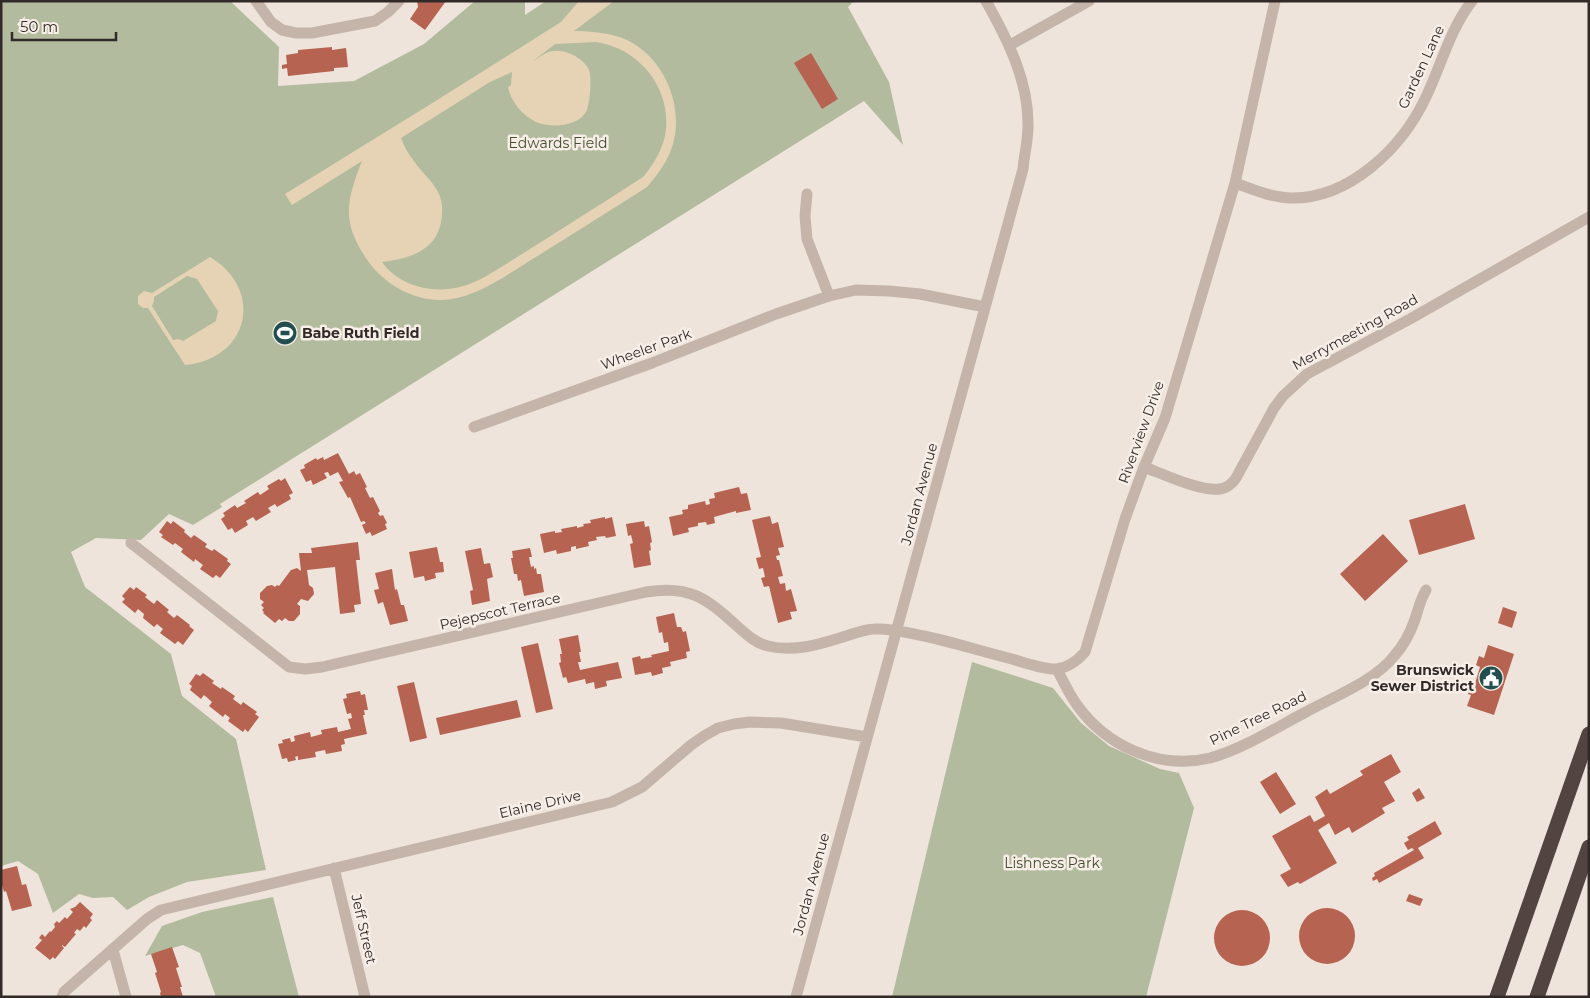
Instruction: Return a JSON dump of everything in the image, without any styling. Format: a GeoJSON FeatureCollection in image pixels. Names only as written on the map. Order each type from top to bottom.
{"type":"FeatureCollection","features":[{"type":"Feature","properties":{"kind":"highway"},"geometry":{"type":"LineString","coordinates":[[1497,997],[1589,734]]}},
{"type":"Feature","properties":{"kind":"highway"},"geometry":{"type":"LineString","coordinates":[[1537,997],[1589,847]]}},
{"type":"Feature","properties":{"kind":"street"},"geometry":{"type":"LineString","coordinates":[[256,1],[271,22],[282,30],[296,33],[312,33],[375,21],[399,1]]}},
{"type":"Feature","properties":{"kind":"street","name":"Jordan Avenue"},"geometry":{"type":"LineString","coordinates":[[796,997],[1022,170],[1028,129],[1024,90],[1010,45],[986,1]]}},
{"type":"Feature","properties":{"kind":"street"},"geometry":{"type":"LineString","coordinates":[[1010,45],[1089,1]]}},
{"type":"Feature","properties":{"kind":"street","name":"Riverview Drive"},"geometry":{"type":"LineString","coordinates":[[1057,669],[1068,666],[1078,660],[1084,652],[1125,519],[1165,418],[1234,183],[1275,1]]}},
{"type":"Feature","properties":{"kind":"street","name":"Garden Lane"},"geometry":{"type":"LineString","coordinates":[[1234,183],[1273,196],[1305,198],[1338,187],[1367,170],[1391,149],[1410,125],[1425,100],[1457,24],[1472,1]]}},
{"type":"Feature","properties":{"kind":"street"},"geometry":{"type":"LineString","coordinates":[[807,194],[805,216],[807,239],[829,296]]}},
{"type":"Feature","properties":{"kind":"street","name":"Merrymeeting Road"},"geometry":{"type":"LineString","coordinates":[[1144,467],[1204,488],[1220,489],[1229,486],[1236,478],[1274,408],[1283,396],[1307,374],[1410,319],[1589,217]]}},
{"type":"Feature","properties":{"kind":"street","name":"Wheeler Park"},"geometry":{"type":"LineString","coordinates":[[474,427],[652,363],[829,296],[856,290],[889,290],[985,307]]}},
{"type":"Feature","properties":{"kind":"street","name":"Pejepscot Terrace"},"geometry":{"type":"LineString","coordinates":[[131,543],[289,667],[305,669],[322,667],[662,589],[678,590],[704,599],[714,605],[752,640],[765,646],[780,649],[806,647],[875,629],[897,631]]}},
{"type":"Feature","properties":{"kind":"street","name":"Pine Tree Road"},"geometry":{"type":"LineString","coordinates":[[1057,669],[1070,695],[1084,714],[1092,723],[1123,746],[1163,760],[1178,761],[1210,758],[1254,739],[1375,675],[1396,655],[1413,623],[1421,598],[1426,590]]}},
{"type":"Feature","properties":{"kind":"street"},"geometry":{"type":"LineString","coordinates":[[897,631],[1033,665],[1057,669]]}},
{"type":"Feature","properties":{"kind":"street","name":"Elaine Drive"},"geometry":{"type":"LineString","coordinates":[[62,997],[71,986],[146,919],[161,910],[612,802],[642,787],[704,736],[718,728],[750,722],[781,723],[866,737]]}},
{"type":"Feature","properties":{"kind":"street","name":"Jeff Street"},"geometry":{"type":"LineString","coordinates":[[334,868],[364,997]]}},
{"type":"Feature","properties":{"kind":"street"},"geometry":{"type":"LineString","coordinates":[[113,950],[126,997]]}},
{"type":"Feature","properties":{"kind":"green space","name":"Edwards Field"},"geometry":{"type":"Polygon","coordinates":[[[1,1],[230,1],[279,47],[278,86],[354,81],[424,44],[475,1],[525,1],[525,15],[546,1],[854,1],[848,7],[889,82],[903,145],[864,101],[220,504],[222,507],[193,525],[169,514],[141,540],[96,538],[71,552],[85,587],[171,654],[182,696],[236,739],[266,870],[187,882],[149,897],[127,910],[113,897],[93,898],[79,894],[53,913],[38,874],[18,861],[1,866],[1,1]]]}},
{"type":"Feature","properties":{"kind":"green space","name":"Lishness Park"},"geometry":{"type":"Polygon","coordinates":[[[972,662],[1053,688],[1081,723],[1109,746],[1160,769],[1179,773],[1194,808],[1146,997],[892,997],[972,662]]]}},
{"type":"Feature","properties":{"kind":"green space"},"geometry":{"type":"Polygon","coordinates":[[[273,897],[299,997],[216,997],[200,953],[183,945],[145,956],[162,926],[202,912],[273,897]]]}},
{"type":"Feature","properties":{"kind":"sand"},"geometry":{"type":"Polygon","coordinates":[[[579,1],[614,1],[574,31],[601,33],[627,40],[651,58],[668,84],[676,114],[673,144],[662,167],[647,187],[495,282],[477,292],[444,300],[419,297],[396,287],[376,271],[359,247],[353,235],[349,212],[352,188],[362,161],[292,205],[285,194],[561,22],[579,1]],[[596,42],[555,44],[533,61],[553,51],[563,51],[579,58],[587,66],[590,78],[589,103],[586,112],[576,121],[563,125],[548,125],[536,122],[526,116],[514,103],[509,93],[508,87],[511,85],[512,72],[490,82],[401,138],[410,156],[440,195],[442,214],[438,232],[427,247],[411,256],[382,262],[389,270],[407,282],[427,288],[449,289],[467,285],[495,271],[643,177],[658,155],[665,136],[666,113],[663,98],[657,84],[638,61],[625,52],[596,42]]]}},
{"type":"Feature","properties":{"kind":"sand"},"geometry":{"type":"Polygon","coordinates":[[[210,257],[227,271],[238,287],[243,304],[242,321],[236,337],[224,350],[207,360],[185,365],[148,308],[143,308],[138,304],[138,296],[144,291],[152,293],[210,257]],[[187,276],[154,297],[152,306],[173,340],[183,341],[216,321],[218,311],[197,279],[187,276]]]}},
{"type":"Feature","properties":{"kind":"building"},"geometry":{"type":"Polygon","coordinates":[[[417,1],[446,1],[425,30],[410,19],[418,7],[417,1]]]}},
{"type":"Feature","properties":{"kind":"building"},"geometry":{"type":"Polygon","coordinates":[[[332,47],[332,50],[346,48],[348,67],[334,68],[334,71],[288,76],[287,68],[282,69],[282,65],[287,64],[286,55],[298,53],[298,50],[332,47]]]}},
{"type":"Feature","properties":{"kind":"building"},"geometry":{"type":"Polygon","coordinates":[[[811,53],[838,99],[822,109],[794,63],[811,53]]]}},
{"type":"Feature","properties":{"kind":"building"},"geometry":{"type":"Polygon","coordinates":[[[338,453],[349,474],[354,471],[356,475],[360,473],[370,498],[373,497],[380,511],[378,513],[380,516],[383,515],[387,523],[385,524],[387,529],[372,536],[370,532],[366,534],[362,525],[366,523],[364,521],[361,522],[350,497],[348,498],[339,482],[343,481],[338,472],[330,476],[328,472],[324,473],[327,478],[313,485],[311,480],[306,482],[300,470],[305,468],[304,465],[316,458],[317,460],[323,457],[324,460],[338,453]]]}},
{"type":"Feature","properties":{"kind":"building"},"geometry":{"type":"Polygon","coordinates":[[[285,478],[293,493],[289,495],[291,499],[277,507],[275,504],[268,508],[271,512],[256,521],[253,517],[246,521],[248,525],[235,533],[232,528],[228,530],[221,519],[225,516],[223,513],[235,505],[237,508],[246,503],[244,501],[258,492],[260,495],[269,489],[267,486],[279,479],[281,481],[285,478]]]}},
{"type":"Feature","properties":{"kind":"building"},"geometry":{"type":"Polygon","coordinates":[[[739,487],[741,494],[747,493],[751,510],[736,513],[736,511],[714,517],[715,523],[707,525],[706,522],[698,523],[698,526],[688,528],[689,532],[673,536],[669,517],[683,514],[682,510],[688,509],[688,505],[705,501],[706,505],[710,504],[709,499],[715,498],[714,493],[739,487]]]}},
{"type":"Feature","properties":{"kind":"building"},"geometry":{"type":"Polygon","coordinates":[[[1465,504],[1475,539],[1419,555],[1409,520],[1465,504]]]}},
{"type":"Feature","properties":{"kind":"building"},"geometry":{"type":"Polygon","coordinates":[[[770,516],[772,524],[778,522],[784,547],[778,548],[780,555],[776,556],[777,560],[779,560],[783,576],[778,577],[780,584],[785,583],[786,591],[791,589],[797,611],[790,612],[792,619],[778,623],[769,586],[764,587],[761,578],[765,577],[763,568],[759,569],[756,558],[761,557],[752,520],[770,516]]]}},
{"type":"Feature","properties":{"kind":"building"},"geometry":{"type":"Polygon","coordinates":[[[605,517],[605,519],[612,517],[616,536],[596,537],[597,540],[588,542],[589,546],[576,549],[576,546],[571,547],[571,551],[557,554],[556,550],[544,553],[540,534],[555,531],[555,533],[562,532],[561,529],[577,526],[577,528],[584,526],[583,524],[591,523],[590,520],[605,517]]]}},
{"type":"Feature","properties":{"kind":"building"},"geometry":{"type":"Polygon","coordinates":[[[167,521],[171,524],[173,521],[185,530],[184,532],[191,538],[194,535],[207,544],[205,547],[212,551],[214,549],[228,559],[227,561],[231,564],[220,578],[216,575],[213,578],[200,569],[203,565],[195,559],[194,562],[181,552],[183,549],[175,543],[173,545],[161,537],[163,535],[159,532],[167,521]]]}},
{"type":"Feature","properties":{"kind":"building"},"geometry":{"type":"Polygon","coordinates":[[[644,521],[645,527],[649,526],[652,542],[650,543],[651,550],[649,551],[651,565],[634,568],[630,544],[633,543],[631,535],[628,536],[626,524],[644,521]]]}},
{"type":"Feature","properties":{"kind":"building"},"geometry":{"type":"Polygon","coordinates":[[[1383,534],[1408,561],[1365,601],[1340,574],[1383,534]]]}},
{"type":"Feature","properties":{"kind":"building"},"geometry":{"type":"Polygon","coordinates":[[[358,542],[360,560],[356,560],[361,604],[354,605],[355,612],[340,614],[335,567],[307,570],[309,585],[313,588],[314,594],[308,601],[301,599],[297,604],[300,606],[300,614],[294,621],[289,621],[285,618],[282,621],[279,619],[275,623],[263,613],[262,610],[264,608],[261,605],[264,602],[260,599],[260,593],[267,586],[279,586],[291,570],[297,568],[301,571],[299,553],[312,553],[311,548],[358,542]]]}},
{"type":"Feature","properties":{"kind":"building"},"geometry":{"type":"Polygon","coordinates":[[[437,547],[440,562],[443,562],[444,572],[435,573],[436,578],[425,581],[424,576],[414,578],[409,552],[437,547]]]}},
{"type":"Feature","properties":{"kind":"building"},"geometry":{"type":"Polygon","coordinates":[[[481,548],[484,564],[490,563],[493,577],[487,579],[490,601],[472,605],[470,591],[473,590],[465,551],[481,548]]]}},
{"type":"Feature","properties":{"kind":"building"},"geometry":{"type":"Polygon","coordinates":[[[530,548],[532,557],[529,557],[531,567],[534,566],[537,574],[541,574],[544,592],[524,596],[521,580],[518,581],[517,574],[514,574],[511,558],[513,558],[512,551],[530,548]]]}},
{"type":"Feature","properties":{"kind":"building"},"geometry":{"type":"Polygon","coordinates":[[[392,569],[395,590],[397,589],[401,605],[404,605],[408,621],[390,625],[383,602],[378,604],[374,590],[379,589],[375,573],[392,569]]]}},
{"type":"Feature","properties":{"kind":"building"},"geometry":{"type":"Polygon","coordinates":[[[130,587],[134,590],[136,587],[147,595],[145,597],[154,604],[157,600],[169,610],[167,612],[174,618],[177,615],[190,625],[194,630],[183,645],[178,641],[175,644],[160,633],[163,629],[157,624],[154,627],[143,618],[144,614],[138,609],[135,613],[122,602],[125,599],[122,596],[130,587]]]}},
{"type":"Feature","properties":{"kind":"building"},"geometry":{"type":"Polygon","coordinates":[[[1503,607],[1517,612],[1512,628],[1498,623],[1503,607]]]}},
{"type":"Feature","properties":{"kind":"building"},"geometry":{"type":"Polygon","coordinates":[[[674,613],[677,627],[681,627],[683,632],[686,631],[690,651],[686,652],[687,658],[670,662],[671,666],[662,668],[663,673],[652,676],[651,672],[635,675],[632,658],[640,656],[641,659],[652,657],[651,655],[669,651],[668,642],[664,643],[662,632],[659,633],[656,617],[674,613]]]}},
{"type":"Feature","properties":{"kind":"building"},"geometry":{"type":"Polygon","coordinates":[[[578,635],[581,652],[579,652],[581,662],[578,662],[580,670],[618,662],[622,678],[606,681],[607,686],[595,689],[594,682],[586,684],[585,679],[568,683],[566,677],[563,678],[559,663],[561,662],[560,654],[562,654],[559,639],[578,635]]]}},
{"type":"Feature","properties":{"kind":"building"},"geometry":{"type":"Polygon","coordinates":[[[538,643],[553,709],[536,713],[521,647],[538,643]]]}},
{"type":"Feature","properties":{"kind":"building","name":"Brunswick Sewer District"},"geometry":{"type":"Polygon","coordinates":[[[1488,645],[1514,654],[1494,715],[1467,706],[1471,695],[1468,694],[1470,689],[1473,690],[1480,667],[1476,665],[1479,656],[1484,658],[1488,645]]]}},
{"type":"Feature","properties":{"kind":"building"},"geometry":{"type":"Polygon","coordinates":[[[203,673],[214,681],[212,683],[235,696],[233,699],[241,705],[243,702],[257,712],[255,714],[259,717],[248,732],[245,729],[243,732],[228,721],[230,718],[225,714],[223,717],[209,706],[212,702],[204,695],[201,699],[190,690],[192,686],[189,684],[196,674],[200,676],[203,673]]]}},
{"type":"Feature","properties":{"kind":"building"},"geometry":{"type":"Polygon","coordinates":[[[414,682],[427,738],[410,742],[397,686],[414,682]]]}},
{"type":"Feature","properties":{"kind":"building"},"geometry":{"type":"Polygon","coordinates":[[[360,691],[361,695],[365,694],[368,710],[364,710],[365,715],[363,715],[367,734],[344,739],[345,744],[341,745],[342,751],[326,754],[325,750],[315,752],[316,757],[298,760],[298,756],[295,757],[296,760],[288,762],[287,758],[282,759],[278,744],[283,743],[282,740],[290,738],[291,742],[295,741],[294,736],[310,732],[311,737],[322,734],[321,730],[337,727],[338,732],[351,729],[348,719],[352,718],[351,713],[347,714],[343,699],[347,698],[346,694],[360,691]]]}},
{"type":"Feature","properties":{"kind":"building"},"geometry":{"type":"Polygon","coordinates":[[[517,700],[521,717],[440,735],[436,718],[517,700]]]}},
{"type":"Feature","properties":{"kind":"building"},"geometry":{"type":"Polygon","coordinates":[[[1391,754],[1401,772],[1384,782],[1395,801],[1382,808],[1385,813],[1352,833],[1349,827],[1335,835],[1329,823],[1318,830],[1337,863],[1300,884],[1298,882],[1288,887],[1280,875],[1291,869],[1272,836],[1310,815],[1314,822],[1325,816],[1315,797],[1327,789],[1330,794],[1363,775],[1360,771],[1391,754]]]}},
{"type":"Feature","properties":{"kind":"building"},"geometry":{"type":"Polygon","coordinates":[[[1276,772],[1296,804],[1280,814],[1260,782],[1276,772]]]}},
{"type":"Feature","properties":{"kind":"building"},"geometry":{"type":"Polygon","coordinates":[[[1419,788],[1425,798],[1417,802],[1412,793],[1419,788]]]}},
{"type":"Feature","properties":{"kind":"building"},"geometry":{"type":"Polygon","coordinates":[[[1435,821],[1442,834],[1418,848],[1424,858],[1379,883],[1377,879],[1373,881],[1374,873],[1414,850],[1412,848],[1408,850],[1404,843],[1409,840],[1407,837],[1435,821]]]}},
{"type":"Feature","properties":{"kind":"building"},"geometry":{"type":"Polygon","coordinates":[[[17,866],[22,885],[26,884],[32,906],[12,911],[1,881],[1,870],[17,866]]]}},
{"type":"Feature","properties":{"kind":"building"},"geometry":{"type":"Polygon","coordinates":[[[1409,894],[1423,899],[1420,906],[1406,901],[1409,894]]]}},
{"type":"Feature","properties":{"kind":"building"},"geometry":{"type":"Polygon","coordinates":[[[80,902],[93,914],[90,918],[92,920],[86,928],[84,926],[80,931],[77,929],[74,933],[76,934],[65,947],[62,945],[64,948],[55,959],[53,957],[50,960],[35,948],[42,940],[39,938],[42,934],[45,937],[51,932],[57,921],[59,923],[65,917],[67,919],[73,912],[70,909],[80,902]]]}},
{"type":"Feature","properties":{"kind":"building"},"geometry":{"type":"Polygon","coordinates":[[[1327,908],[1338,910],[1347,916],[1353,925],[1355,936],[1353,947],[1347,956],[1338,962],[1327,964],[1316,962],[1307,956],[1301,947],[1299,936],[1301,925],[1307,916],[1316,910],[1327,908]]]}},
{"type":"Feature","properties":{"kind":"building"},"geometry":{"type":"Polygon","coordinates":[[[1242,910],[1253,912],[1262,918],[1268,927],[1270,938],[1268,949],[1262,958],[1253,964],[1242,966],[1231,964],[1222,958],[1216,949],[1214,938],[1216,927],[1222,918],[1231,912],[1242,910]]]}},
{"type":"Feature","properties":{"kind":"building"},"geometry":{"type":"Polygon","coordinates":[[[172,947],[179,967],[176,968],[183,997],[161,997],[155,973],[157,972],[151,954],[172,947]]]}},
{"type":"Feature","properties":{"kind":"place","name":"Babe Ruth Field"},"geometry":{"type":"Point","coordinates":[285,333]}},
{"type":"Feature","properties":{"kind":"place","name":"Brunswick Sewer District"},"geometry":{"type":"Point","coordinates":[1491,678]}}]}
